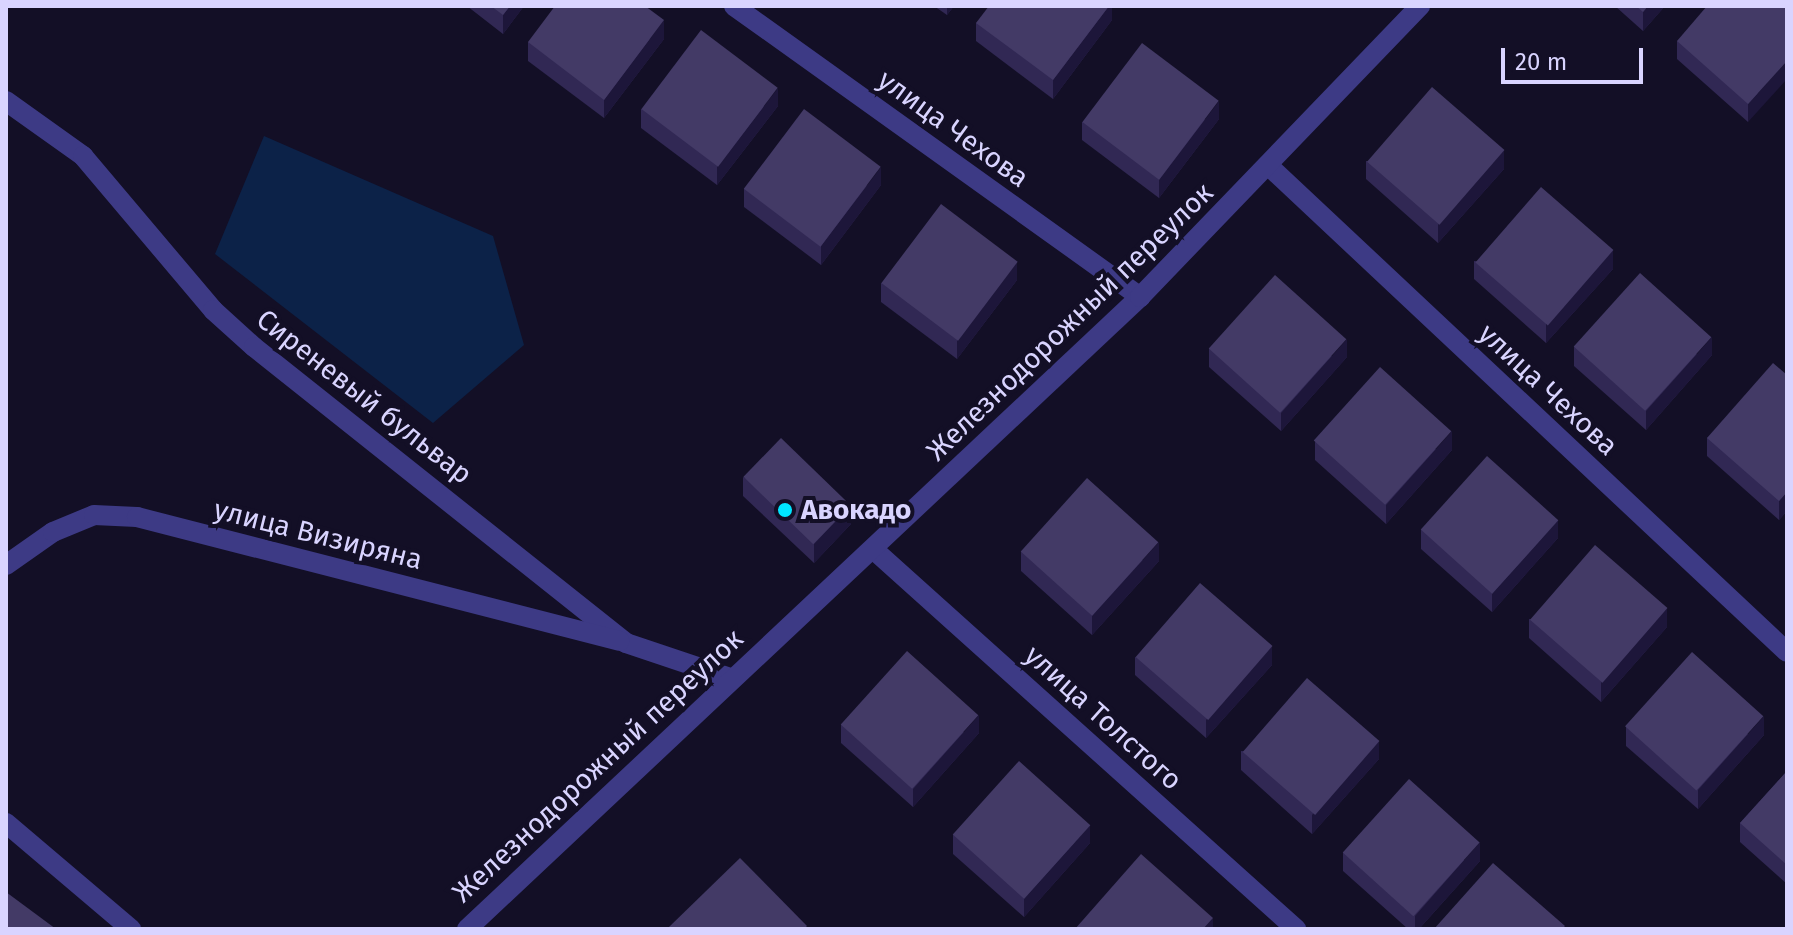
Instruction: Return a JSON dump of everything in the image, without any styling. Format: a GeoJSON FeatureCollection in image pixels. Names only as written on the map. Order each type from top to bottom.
{"type":"FeatureCollection","features":[{"type":"Feature","properties":{"kind":"street","name":"улица Чехова"},"geometry":{"type":"LineString","coordinates":[[734,6],[1140,297]]}},
{"type":"Feature","properties":{"kind":"street","name":"Железнодорожный переулок"},"geometry":{"type":"LineString","coordinates":[[467,929],[730,678],[873,549],[1140,297],[1271,168],[1420,6]]}},
{"type":"Feature","properties":{"kind":"street","name":"Сиреневый бульвар"},"geometry":{"type":"LineString","coordinates":[[6,101],[83,156],[213,310],[254,347],[626,643],[730,678]]}},
{"type":"Feature","properties":{"kind":"street","name":"улица Чехова"},"geometry":{"type":"LineString","coordinates":[[1271,168],[1787,652]]}},
{"type":"Feature","properties":{"kind":"street","name":"улица Визиряна"},"geometry":{"type":"LineString","coordinates":[[6,565],[53,532],[94,515],[137,517],[626,643]]}},
{"type":"Feature","properties":{"kind":"street","name":"улица Толстого"},"geometry":{"type":"LineString","coordinates":[[873,549],[1296,929]]}},
{"type":"Feature","properties":{"kind":"street"},"geometry":{"type":"LineString","coordinates":[[6,823],[131,929]]}},
{"type":"Feature","properties":{"kind":"water"},"geometry":{"type":"Polygon","coordinates":[[[264,136],[493,236],[524,345],[433,423],[215,254],[264,136]]]}},
{"type":"Feature","properties":{"kind":"building"},"geometry":{"type":"Polygon","coordinates":[[[491,6],[510,6],[503,15],[491,6]]]}},
{"type":"Feature","properties":{"kind":"building"},"geometry":{"type":"Polygon","coordinates":[[[555,6],[645,6],[664,20],[604,100],[528,42],[555,6]]]}},
{"type":"Feature","properties":{"kind":"building"},"geometry":{"type":"Polygon","coordinates":[[[989,6],[1109,6],[1053,80],[976,23],[989,6]]]}},
{"type":"Feature","properties":{"kind":"building"},"geometry":{"type":"Polygon","coordinates":[[[1707,6],[1787,6],[1787,61],[1748,104],[1677,41],[1707,6]]]}},
{"type":"Feature","properties":{"kind":"building"},"geometry":{"type":"Polygon","coordinates":[[[701,30],[778,88],[718,167],[641,109],[701,30]]]}},
{"type":"Feature","properties":{"kind":"building"},"geometry":{"type":"Polygon","coordinates":[[[1142,43],[1219,101],[1159,180],[1082,122],[1142,43]]]}},
{"type":"Feature","properties":{"kind":"building"},"geometry":{"type":"Polygon","coordinates":[[[1432,87],[1504,150],[1440,225],[1367,162],[1432,87]]]}},
{"type":"Feature","properties":{"kind":"building"},"geometry":{"type":"Polygon","coordinates":[[[804,109],[881,167],[820,247],[744,189],[804,109]]]}},
{"type":"Feature","properties":{"kind":"building"},"geometry":{"type":"Polygon","coordinates":[[[1541,187],[1613,250],[1548,325],[1475,262],[1541,187]]]}},
{"type":"Feature","properties":{"kind":"building"},"geometry":{"type":"Polygon","coordinates":[[[941,204],[1018,262],[958,341],[881,283],[941,204]]]}},
{"type":"Feature","properties":{"kind":"building"},"geometry":{"type":"Polygon","coordinates":[[[1640,273],[1711,337],[1645,411],[1574,347],[1640,273]]]}},
{"type":"Feature","properties":{"kind":"building"},"geometry":{"type":"Polygon","coordinates":[[[1275,275],[1346,339],[1280,413],[1209,349],[1275,275]]]}},
{"type":"Feature","properties":{"kind":"building"},"geometry":{"type":"Polygon","coordinates":[[[1773,363],[1787,375],[1787,492],[1779,501],[1707,438],[1773,363]]]}},
{"type":"Feature","properties":{"kind":"building"},"geometry":{"type":"Polygon","coordinates":[[[1380,367],[1451,431],[1385,505],[1314,441],[1380,367]]]}},
{"type":"Feature","properties":{"kind":"building"},"geometry":{"type":"Polygon","coordinates":[[[781,438],[851,505],[813,544],[743,477],[781,438]]]}},
{"type":"Feature","properties":{"kind":"building"},"geometry":{"type":"Polygon","coordinates":[[[1487,456],[1558,520],[1492,594],[1421,530],[1487,456]]]}},
{"type":"Feature","properties":{"kind":"building"},"geometry":{"type":"Polygon","coordinates":[[[1087,478],[1158,542],[1092,616],[1021,552],[1087,478]]]}},
{"type":"Feature","properties":{"kind":"building"},"geometry":{"type":"Polygon","coordinates":[[[1595,545],[1667,608],[1603,683],[1530,620],[1595,545]]]}},
{"type":"Feature","properties":{"kind":"building"},"geometry":{"type":"Polygon","coordinates":[[[1200,583],[1272,646],[1208,720],[1136,657],[1200,583]]]}},
{"type":"Feature","properties":{"kind":"building"},"geometry":{"type":"Polygon","coordinates":[[[907,651],[978,715],[912,789],[841,725],[907,651]]]}},
{"type":"Feature","properties":{"kind":"building"},"geometry":{"type":"Polygon","coordinates":[[[1692,652],[1763,716],[1696,791],[1625,726],[1692,652]]]}},
{"type":"Feature","properties":{"kind":"building"},"geometry":{"type":"Polygon","coordinates":[[[1307,678],[1379,741],[1315,815],[1243,752],[1307,678]]]}},
{"type":"Feature","properties":{"kind":"building"},"geometry":{"type":"Polygon","coordinates":[[[1019,761],[1090,825],[1024,899],[953,835],[1019,761]]]}},
{"type":"Feature","properties":{"kind":"building"},"geometry":{"type":"Polygon","coordinates":[[[1787,771],[1787,865],[1740,823],[1787,771]]]}},
{"type":"Feature","properties":{"kind":"building"},"geometry":{"type":"Polygon","coordinates":[[[1409,779],[1480,843],[1413,916],[1343,853],[1409,779]]]}},
{"type":"Feature","properties":{"kind":"building"},"geometry":{"type":"Polygon","coordinates":[[[1141,854],[1213,918],[1203,929],[1075,929],[1141,854]]]}},
{"type":"Feature","properties":{"kind":"building"},"geometry":{"type":"Polygon","coordinates":[[[740,858],[807,926],[804,929],[669,927],[740,858]]]}},
{"type":"Feature","properties":{"kind":"building"},"geometry":{"type":"Polygon","coordinates":[[[1493,863],[1565,926],[1562,929],[1434,929],[1493,863]]]}},
{"type":"Feature","properties":{"kind":"building"},"geometry":{"type":"Polygon","coordinates":[[[6,892],[56,929],[6,929],[6,892]]]}},
{"type":"Feature","properties":{"kind":"place","name":"Авокадо"},"geometry":{"type":"Point","coordinates":[785,510]}}]}
